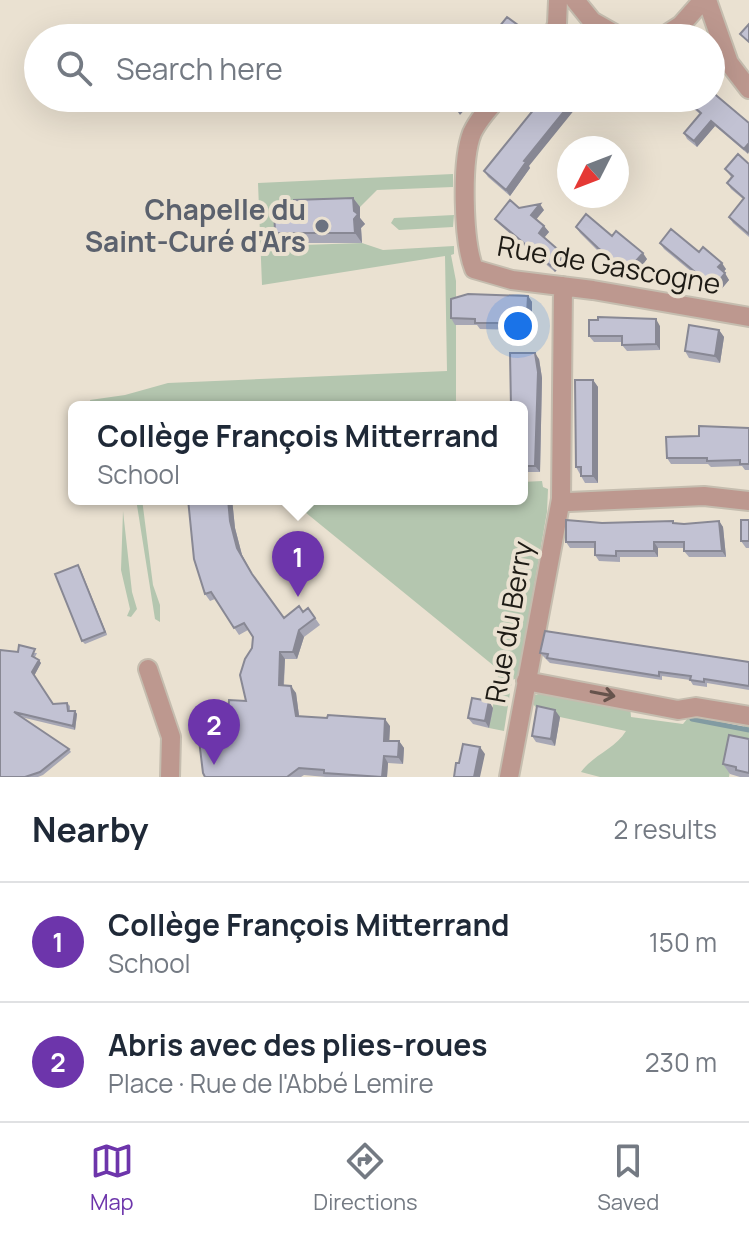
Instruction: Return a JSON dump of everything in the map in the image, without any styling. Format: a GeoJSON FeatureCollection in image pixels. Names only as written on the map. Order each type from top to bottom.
{"type":"FeatureCollection","features":[{"type":"Feature","properties":{"kind":"street"},"geometry":{"type":"LineString","coordinates":[[557,24],[558,0]]}},
{"type":"Feature","properties":{"kind":"street"},"geometry":{"type":"LineString","coordinates":[[575,0],[597,24]]}},
{"type":"Feature","properties":{"kind":"street"},"geometry":{"type":"LineString","coordinates":[[682,24],[705,0],[714,24]]}},
{"type":"Feature","properties":{"kind":"street"},"geometry":{"type":"LineString","coordinates":[[725,52],[729,63],[749,89]]}},
{"type":"Feature","properties":{"kind":"street"},"geometry":{"type":"LineString","coordinates":[[725,61],[729,63]]}},
{"type":"Feature","properties":{"kind":"street","name":"Rue de Gascogne"},"geometry":{"type":"LineString","coordinates":[[486,112],[471,135],[466,196],[468,255],[474,269],[512,280],[749,317]]}},
{"type":"Feature","properties":{"kind":"street","name":"Rue du Berry"},"geometry":{"type":"LineString","coordinates":[[509,777],[561,499],[563,286]]}},
{"type":"Feature","properties":{"kind":"street"},"geometry":{"type":"LineString","coordinates":[[561,499],[569,502],[704,496],[749,501]]}},
{"type":"Feature","properties":{"kind":"street"},"geometry":{"type":"LineString","coordinates":[[148,669],[171,737],[170,777]]}},
{"type":"Feature","properties":{"kind":"street"},"geometry":{"type":"LineString","coordinates":[[526,681],[678,710],[696,707],[749,716]]}},
{"type":"Feature","properties":{"kind":"green space"},"geometry":{"type":"Polygon","coordinates":[[[453,174],[453,187],[377,190],[360,207],[303,242],[303,245],[362,243],[383,250],[454,246],[454,254],[451,255],[456,281],[456,401],[90,401],[168,383],[447,371],[445,256],[262,285],[258,183],[453,174]]]}},
{"type":"Feature","properties":{"kind":"green space"},"geometry":{"type":"Polygon","coordinates":[[[454,215],[453,227],[399,230],[391,223],[394,218],[454,215]]]}},
{"type":"Feature","properties":{"kind":"green space"},"geometry":{"type":"Polygon","coordinates":[[[542,481],[543,487],[548,489],[547,512],[518,678],[512,680],[504,731],[489,728],[499,670],[296,505],[528,505],[528,482],[542,481]]]}},
{"type":"Feature","properties":{"kind":"green space"},"geometry":{"type":"Polygon","coordinates":[[[137,505],[143,505],[153,585],[160,605],[160,622],[155,619],[137,505]]]}},
{"type":"Feature","properties":{"kind":"green space"},"geometry":{"type":"Polygon","coordinates":[[[123,511],[132,592],[137,609],[131,617],[127,616],[130,609],[121,570],[123,511]]]}},
{"type":"Feature","properties":{"kind":"green space"},"geometry":{"type":"Polygon","coordinates":[[[542,693],[630,705],[631,717],[683,724],[692,713],[726,719],[728,725],[743,728],[749,724],[749,741],[736,739],[729,777],[600,777],[581,772],[626,731],[541,713],[533,704],[535,695],[542,693]]]}},
{"type":"Feature","properties":{"kind":"building"},"geometry":{"type":"Polygon","coordinates":[[[507,17],[517,24],[501,24],[507,17]]]}},
{"type":"Feature","properties":{"kind":"building"},"geometry":{"type":"Polygon","coordinates":[[[749,24],[749,42],[740,34],[749,24]]]}},
{"type":"Feature","properties":{"kind":"building"},"geometry":{"type":"Polygon","coordinates":[[[725,103],[749,123],[749,143],[744,149],[711,121],[694,141],[684,133],[701,113],[725,112],[725,103]]]}},
{"type":"Feature","properties":{"kind":"building"},"geometry":{"type":"Polygon","coordinates":[[[532,112],[564,112],[524,161],[506,190],[484,171],[532,112]]]}},
{"type":"Feature","properties":{"kind":"building"},"geometry":{"type":"Polygon","coordinates":[[[738,154],[749,164],[749,234],[729,217],[744,198],[727,183],[733,176],[725,169],[738,154]]]}},
{"type":"Feature","properties":{"kind":"building","name":"Chapelle du Saint-Curé d'Ars"},"geometry":{"type":"Polygon","coordinates":[[[353,198],[354,211],[358,214],[354,219],[355,233],[275,233],[274,204],[294,203],[294,200],[353,198]]]}},
{"type":"Feature","properties":{"kind":"building"},"geometry":{"type":"Polygon","coordinates":[[[510,200],[519,208],[540,204],[531,215],[544,226],[539,233],[562,253],[551,266],[495,219],[510,200]]]}},
{"type":"Feature","properties":{"kind":"building"},"geometry":{"type":"Polygon","coordinates":[[[586,214],[612,236],[616,231],[643,253],[628,270],[576,227],[586,214]]]}},
{"type":"Feature","properties":{"kind":"building"},"geometry":{"type":"Polygon","coordinates":[[[671,229],[699,252],[703,247],[722,263],[718,267],[725,273],[715,286],[660,243],[671,229]]]}},
{"type":"Feature","properties":{"kind":"building"},"geometry":{"type":"Polygon","coordinates":[[[468,294],[528,296],[527,314],[518,313],[518,323],[475,323],[475,319],[451,318],[451,299],[468,294]]]}},
{"type":"Feature","properties":{"kind":"building"},"geometry":{"type":"Polygon","coordinates":[[[598,317],[656,319],[656,344],[622,345],[622,336],[589,336],[589,320],[598,320],[598,317]]]}},
{"type":"Feature","properties":{"kind":"building"},"geometry":{"type":"Polygon","coordinates":[[[689,325],[719,330],[715,356],[685,351],[689,325]]]}},
{"type":"Feature","properties":{"kind":"building"},"geometry":{"type":"Polygon","coordinates":[[[510,353],[535,353],[538,372],[535,466],[528,466],[528,401],[511,401],[510,353]]]}},
{"type":"Feature","properties":{"kind":"building"},"geometry":{"type":"Polygon","coordinates":[[[575,380],[593,380],[593,476],[581,476],[581,467],[576,467],[575,380]]]}},
{"type":"Feature","properties":{"kind":"building"},"geometry":{"type":"Polygon","coordinates":[[[699,426],[749,428],[749,464],[740,464],[740,460],[667,458],[666,437],[699,436],[699,426]]]}},
{"type":"Feature","properties":{"kind":"building"},"geometry":{"type":"Polygon","coordinates":[[[189,505],[229,505],[237,548],[284,618],[299,606],[303,612],[308,608],[315,618],[299,630],[293,652],[280,652],[279,685],[291,686],[296,716],[385,719],[384,741],[399,741],[398,757],[384,756],[382,777],[299,768],[287,777],[205,777],[199,740],[226,743],[229,700],[246,701],[240,675],[252,648],[253,637],[244,623],[234,628],[211,592],[205,594],[194,559],[189,505]]]}},
{"type":"Feature","properties":{"kind":"building"},"geometry":{"type":"Polygon","coordinates":[[[566,520],[602,523],[673,521],[684,524],[719,521],[722,551],[684,551],[684,542],[654,542],[654,551],[616,551],[616,556],[595,555],[595,542],[566,542],[566,520]]]}},
{"type":"Feature","properties":{"kind":"building"},"geometry":{"type":"Polygon","coordinates":[[[741,520],[749,520],[749,541],[741,541],[741,520]]]}},
{"type":"Feature","properties":{"kind":"building"},"geometry":{"type":"Polygon","coordinates":[[[78,565],[105,632],[82,641],[55,574],[78,565]]]}},
{"type":"Feature","properties":{"kind":"building"},"geometry":{"type":"Polygon","coordinates":[[[545,631],[749,662],[749,686],[704,679],[704,682],[690,680],[691,676],[659,672],[659,676],[547,658],[548,654],[540,653],[545,631]]]}},
{"type":"Feature","properties":{"kind":"building"},"geometry":{"type":"Polygon","coordinates":[[[19,645],[35,649],[32,656],[39,660],[32,672],[53,704],[67,703],[68,711],[75,711],[73,726],[14,712],[69,749],[40,772],[25,777],[0,777],[0,650],[18,652],[19,645]]]}},
{"type":"Feature","properties":{"kind":"building"},"geometry":{"type":"Polygon","coordinates":[[[472,698],[489,701],[485,721],[468,718],[472,698]]]}},
{"type":"Feature","properties":{"kind":"building"},"geometry":{"type":"Polygon","coordinates":[[[537,706],[555,710],[551,739],[532,736],[537,706]]]}},
{"type":"Feature","properties":{"kind":"building"},"geometry":{"type":"Polygon","coordinates":[[[729,735],[749,739],[749,773],[723,764],[729,735]]]}},
{"type":"Feature","properties":{"kind":"building"},"geometry":{"type":"Polygon","coordinates":[[[463,744],[480,747],[474,777],[454,777],[463,744]]]}},
{"type":"Feature","properties":{"kind":"waterway"},"geometry":{"type":"LineString","coordinates":[[692,719],[749,730]]}},
{"type":"Feature","properties":{"kind":"place","name":"Chapelle du Saint-Curé d'Ars"},"geometry":{"type":"Point","coordinates":[322,226]}},
{"type":"Feature","properties":{"kind":"place","name":"Collège François Mitterrand"},"geometry":{"type":"Point","coordinates":[298,597]}},
{"type":"Feature","properties":{"kind":"place","name":"Abris avec des plies-roues"},"geometry":{"type":"Point","coordinates":[214,765]}}]}
